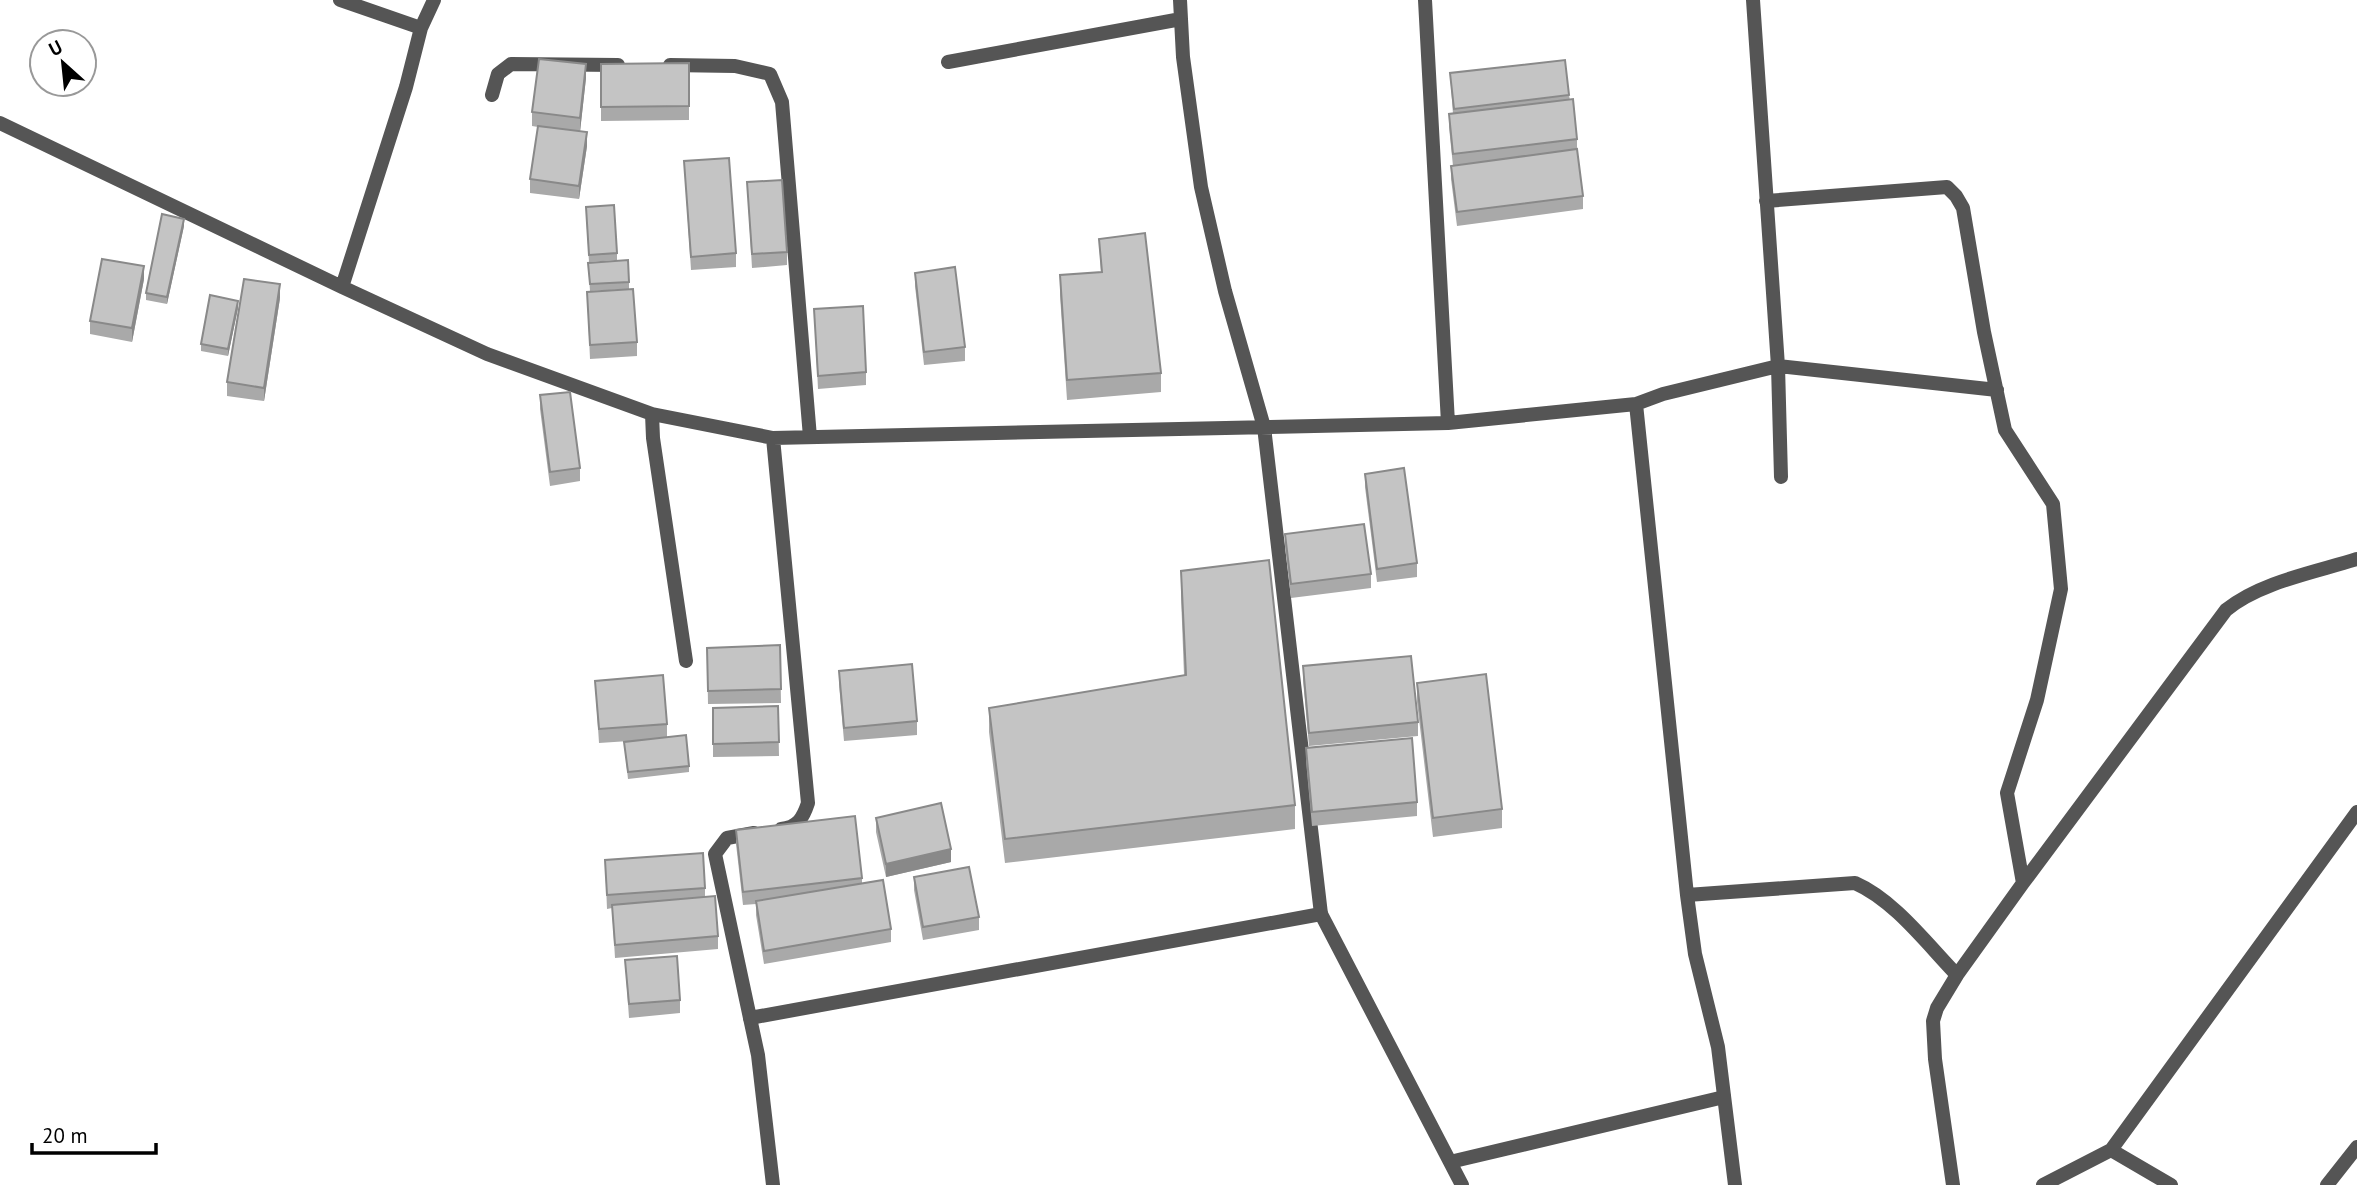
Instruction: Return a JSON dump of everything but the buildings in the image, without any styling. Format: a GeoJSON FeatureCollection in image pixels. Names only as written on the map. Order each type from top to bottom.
{"type":"FeatureCollection","features":[{"type":"Feature","properties":{"kind":"street"},"geometry":{"type":"LineString","coordinates":[[340,0],[421,28]]}},
{"type":"Feature","properties":{"kind":"street"},"geometry":{"type":"LineString","coordinates":[[342,287],[406,87],[421,28],[434,0]]}},
{"type":"Feature","properties":{"kind":"street"},"geometry":{"type":"LineString","coordinates":[[1180,0],[1183,57],[1201,187],[1225,291],[1264,427],[1321,914],[1462,1185]]}},
{"type":"Feature","properties":{"kind":"street"},"geometry":{"type":"LineString","coordinates":[[1425,0],[1448,424]]}},
{"type":"Feature","properties":{"kind":"street"},"geometry":{"type":"LineString","coordinates":[[1753,0],[1778,366],[1781,477]]}},
{"type":"Feature","properties":{"kind":"street"},"geometry":{"type":"LineString","coordinates":[[948,62],[1181,19]]}},
{"type":"Feature","properties":{"kind":"street"},"geometry":{"type":"LineString","coordinates":[[492,95],[498,74],[511,64],[627,65]]}},
{"type":"Feature","properties":{"kind":"street"},"geometry":{"type":"LineString","coordinates":[[654,65],[735,65],[770,74],[778,93],[783,116],[810,437]]}},
{"type":"Feature","properties":{"kind":"street"},"geometry":{"type":"LineString","coordinates":[[0,123],[487,354],[652,414],[773,438],[1448,424],[1636,404],[1663,394],[1778,366],[1997,390]]}},
{"type":"Feature","properties":{"kind":"street"},"geometry":{"type":"LineString","coordinates":[[1766,201],[1947,187],[1963,208],[1984,332],[2005,430],[2053,504],[2061,589],[2037,700],[2007,793],[2023,883]]}},
{"type":"Feature","properties":{"kind":"street"},"geometry":{"type":"LineString","coordinates":[[1636,404],[1686,895],[1695,954],[1718,1048],[1735,1185]]}},
{"type":"Feature","properties":{"kind":"street"},"geometry":{"type":"LineString","coordinates":[[652,414],[653,438],[685,661]]}},
{"type":"Feature","properties":{"kind":"street"},"geometry":{"type":"LineString","coordinates":[[773,438],[808,803],[803,819],[789,828],[727,838],[715,854],[758,1055],[773,1185]]}},
{"type":"Feature","properties":{"kind":"street"},"geometry":{"type":"LineString","coordinates":[[1953,1185],[1933,1021],[1937,1008],[1957,975],[2226,610],[2247,595],[2357,559]]}},
{"type":"Feature","properties":{"kind":"street"},"geometry":{"type":"LineString","coordinates":[[2043,1185],[2111,1150],[2357,812]]}},
{"type":"Feature","properties":{"kind":"street"},"geometry":{"type":"LineString","coordinates":[[1686,895],[1855,883],[1869,888],[1885,900],[1957,975]]}},
{"type":"Feature","properties":{"kind":"street"},"geometry":{"type":"LineString","coordinates":[[750,1018],[1321,914]]}},
{"type":"Feature","properties":{"kind":"street"},"geometry":{"type":"LineString","coordinates":[[1450,1162],[1724,1097]]}},
{"type":"Feature","properties":{"kind":"street"},"geometry":{"type":"LineString","coordinates":[[2327,1185],[2357,1147]]}},
{"type":"Feature","properties":{"kind":"street"},"geometry":{"type":"LineString","coordinates":[[2111,1150],[2171,1185]]}}]}
